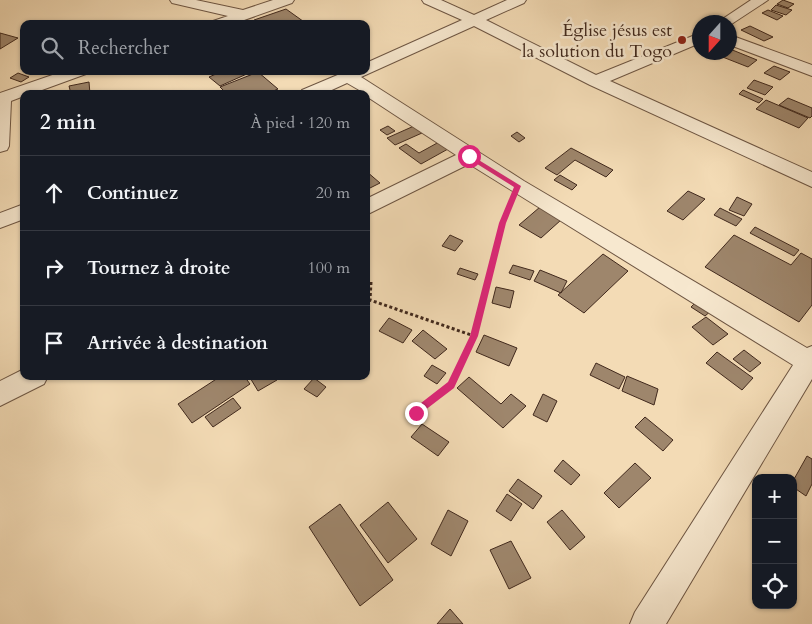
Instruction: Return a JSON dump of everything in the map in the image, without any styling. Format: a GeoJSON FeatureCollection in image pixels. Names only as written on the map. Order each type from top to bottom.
{"type":"FeatureCollection","features":[{"type":"Feature","properties":{"kind":"street"},"geometry":{"type":"LineString","coordinates":[[177,0],[244,15]]}},
{"type":"Feature","properties":{"kind":"street"},"geometry":{"type":"LineString","coordinates":[[230,20],[287,0]]}},
{"type":"Feature","properties":{"kind":"street"},"geometry":{"type":"LineString","coordinates":[[429,0],[474,20],[596,81],[812,180]]}},
{"type":"Feature","properties":{"kind":"street"},"geometry":{"type":"LineString","coordinates":[[370,67],[519,0]]}},
{"type":"Feature","properties":{"kind":"street"},"geometry":{"type":"LineString","coordinates":[[736,15],[761,0]]}},
{"type":"Feature","properties":{"kind":"street"},"geometry":{"type":"LineString","coordinates":[[596,81],[692,40]]}},
{"type":"Feature","properties":{"kind":"street"},"geometry":{"type":"LineString","coordinates":[[737,43],[812,71]]}},
{"type":"Feature","properties":{"kind":"street"},"geometry":{"type":"LineString","coordinates":[[26,90],[69,75]]}},
{"type":"Feature","properties":{"kind":"street"},"geometry":{"type":"LineString","coordinates":[[317,90],[352,75]]}},
{"type":"Feature","properties":{"kind":"street"},"geometry":{"type":"LineString","coordinates":[[363,75],[469,156],[811,359],[646,624]]}},
{"type":"Feature","properties":{"kind":"street"},"geometry":{"type":"LineString","coordinates":[[0,146],[1,99],[20,92]]}},
{"type":"Feature","properties":{"kind":"street"},"geometry":{"type":"LineString","coordinates":[[370,206],[469,156]]}},
{"type":"Feature","properties":{"kind":"street"},"geometry":{"type":"LineString","coordinates":[[0,221],[20,213]]}},
{"type":"Feature","properties":{"kind":"street"},"geometry":{"type":"LineString","coordinates":[[0,394],[27,380]]}},
{"type":"Feature","properties":{"kind":"path"},"geometry":{"type":"LineString","coordinates":[[416,413],[451,385],[474,336],[502,223],[517,186]]}},
{"type":"Feature","properties":{"kind":"path"},"geometry":{"type":"LineString","coordinates":[[371,282],[370,300],[474,336]]}},
{"type":"Feature","properties":{"kind":"building"},"geometry":{"type":"Polygon","coordinates":[[[783,0],[794,4],[788,8],[777,4],[783,0]]]}},
{"type":"Feature","properties":{"kind":"building"},"geometry":{"type":"Polygon","coordinates":[[[776,5],[792,10],[786,15],[771,10],[776,5]]]}},
{"type":"Feature","properties":{"kind":"building"},"geometry":{"type":"Polygon","coordinates":[[[286,9],[301,20],[254,20],[286,9]]]}},
{"type":"Feature","properties":{"kind":"building"},"geometry":{"type":"Polygon","coordinates":[[[768,10],[783,16],[777,20],[762,13],[768,10]]]}},
{"type":"Feature","properties":{"kind":"building"},"geometry":{"type":"Polygon","coordinates":[[[750,26],[773,37],[764,41],[741,30],[750,26]]]}},
{"type":"Feature","properties":{"kind":"building"},"geometry":{"type":"Polygon","coordinates":[[[0,33],[18,38],[0,49],[0,33]]]}},
{"type":"Feature","properties":{"kind":"building"},"geometry":{"type":"Polygon","coordinates":[[[737,52],[757,60],[748,67],[730,60],[737,60],[737,52]]]}},
{"type":"Feature","properties":{"kind":"building"},"geometry":{"type":"Polygon","coordinates":[[[774,66],[790,72],[780,80],[764,73],[774,66]]]}},
{"type":"Feature","properties":{"kind":"building"},"geometry":{"type":"Polygon","coordinates":[[[18,73],[29,77],[21,82],[10,78],[18,73]]]}},
{"type":"Feature","properties":{"kind":"building"},"geometry":{"type":"Polygon","coordinates":[[[214,75],[245,75],[220,86],[209,77],[214,75]]]}},
{"type":"Feature","properties":{"kind":"building"},"geometry":{"type":"Polygon","coordinates":[[[250,75],[262,75],[278,89],[223,90],[220,87],[250,75]]]}},
{"type":"Feature","properties":{"kind":"building"},"geometry":{"type":"Polygon","coordinates":[[[754,80],[773,87],[765,95],[747,88],[754,80]]]}},
{"type":"Feature","properties":{"kind":"building"},"geometry":{"type":"Polygon","coordinates":[[[89,82],[90,90],[70,90],[69,86],[89,82]]]}},
{"type":"Feature","properties":{"kind":"building"},"geometry":{"type":"Polygon","coordinates":[[[743,90],[763,99],[759,103],[739,94],[743,90]]]}},
{"type":"Feature","properties":{"kind":"building"},"geometry":{"type":"Polygon","coordinates":[[[788,98],[812,108],[812,116],[810,118],[779,105],[788,98]]]}},
{"type":"Feature","properties":{"kind":"building"},"geometry":{"type":"Polygon","coordinates":[[[766,100],[808,118],[799,128],[756,109],[766,100]]]}},
{"type":"Feature","properties":{"kind":"building"},"geometry":{"type":"Polygon","coordinates":[[[388,126],[395,131],[387,135],[380,130],[388,126]]]}},
{"type":"Feature","properties":{"kind":"building"},"geometry":{"type":"Polygon","coordinates":[[[414,126],[422,133],[395,145],[387,138],[414,126]]]}},
{"type":"Feature","properties":{"kind":"building"},"geometry":{"type":"Polygon","coordinates":[[[517,132],[525,138],[519,142],[511,136],[517,132]]]}},
{"type":"Feature","properties":{"kind":"building"},"geometry":{"type":"Polygon","coordinates":[[[439,142],[448,149],[421,164],[399,148],[406,144],[419,153],[439,142]]]}},
{"type":"Feature","properties":{"kind":"building"},"geometry":{"type":"Polygon","coordinates":[[[571,148],[613,170],[606,177],[575,160],[557,175],[545,168],[571,148]]]}},
{"type":"Feature","properties":{"kind":"building"},"geometry":{"type":"Polygon","coordinates":[[[370,174],[380,183],[370,188],[370,174]]]}},
{"type":"Feature","properties":{"kind":"building"},"geometry":{"type":"Polygon","coordinates":[[[560,175],[577,185],[572,190],[554,180],[560,175]]]}},
{"type":"Feature","properties":{"kind":"building"},"geometry":{"type":"Polygon","coordinates":[[[688,191],[705,199],[683,220],[667,211],[688,191]]]}},
{"type":"Feature","properties":{"kind":"building"},"geometry":{"type":"Polygon","coordinates":[[[737,197],[752,204],[744,216],[729,210],[737,197]]]}},
{"type":"Feature","properties":{"kind":"building"},"geometry":{"type":"Polygon","coordinates":[[[540,207],[561,220],[541,238],[519,225],[540,207]]]}},
{"type":"Feature","properties":{"kind":"building"},"geometry":{"type":"Polygon","coordinates":[[[720,208],[742,219],[736,226],[714,215],[720,208]]]}},
{"type":"Feature","properties":{"kind":"building"},"geometry":{"type":"Polygon","coordinates":[[[755,227],[799,250],[794,256],[750,233],[755,227]]]}},
{"type":"Feature","properties":{"kind":"building"},"geometry":{"type":"Polygon","coordinates":[[[450,235],[463,241],[455,251],[442,246],[450,235]]]}},
{"type":"Feature","properties":{"kind":"building"},"geometry":{"type":"Polygon","coordinates":[[[734,235],[791,265],[801,253],[812,259],[812,305],[799,322],[705,267],[734,235]]]}},
{"type":"Feature","properties":{"kind":"building"},"geometry":{"type":"Polygon","coordinates":[[[603,254],[628,271],[584,313],[558,295],[603,254]]]}},
{"type":"Feature","properties":{"kind":"building"},"geometry":{"type":"Polygon","coordinates":[[[513,265],[534,271],[530,280],[509,273],[513,265]]]}},
{"type":"Feature","properties":{"kind":"building"},"geometry":{"type":"Polygon","coordinates":[[[460,268],[478,274],[475,280],[457,274],[460,268]]]}},
{"type":"Feature","properties":{"kind":"building"},"geometry":{"type":"Polygon","coordinates":[[[540,270],[567,281],[561,293],[534,281],[540,270]]]}},
{"type":"Feature","properties":{"kind":"building"},"geometry":{"type":"Polygon","coordinates":[[[496,287],[514,291],[510,308],[492,303],[496,287]]]}},
{"type":"Feature","properties":{"kind":"building"},"geometry":{"type":"Polygon","coordinates":[[[698,300],[712,310],[705,316],[691,307],[698,300]]]}},
{"type":"Feature","properties":{"kind":"building"},"geometry":{"type":"Polygon","coordinates":[[[706,317],[728,334],[713,345],[692,327],[706,317]]]}},
{"type":"Feature","properties":{"kind":"building"},"geometry":{"type":"Polygon","coordinates":[[[389,318],[412,330],[403,343],[379,331],[389,318]]]}},
{"type":"Feature","properties":{"kind":"building"},"geometry":{"type":"Polygon","coordinates":[[[423,330],[447,349],[435,359],[412,341],[423,330]]]}},
{"type":"Feature","properties":{"kind":"building"},"geometry":{"type":"Polygon","coordinates":[[[484,335],[517,348],[509,366],[476,352],[484,335]]]}},
{"type":"Feature","properties":{"kind":"building"},"geometry":{"type":"Polygon","coordinates":[[[744,350],[761,363],[750,372],[733,359],[744,350]]]}},
{"type":"Feature","properties":{"kind":"building"},"geometry":{"type":"Polygon","coordinates":[[[717,352],[753,378],[742,390],[706,363],[717,352]]]}},
{"type":"Feature","properties":{"kind":"building"},"geometry":{"type":"Polygon","coordinates":[[[596,363],[625,377],[619,389],[590,375],[596,363]]]}},
{"type":"Feature","properties":{"kind":"building"},"geometry":{"type":"Polygon","coordinates":[[[432,365],[446,373],[437,384],[424,376],[432,365]]]}},
{"type":"Feature","properties":{"kind":"building"},"geometry":{"type":"Polygon","coordinates":[[[627,376],[658,389],[654,405],[622,391],[627,376]]]}},
{"type":"Feature","properties":{"kind":"building"},"geometry":{"type":"Polygon","coordinates":[[[469,377],[501,404],[511,394],[526,406],[503,428],[457,388],[469,377]]]}},
{"type":"Feature","properties":{"kind":"building"},"geometry":{"type":"Polygon","coordinates":[[[215,380],[247,380],[250,384],[192,423],[178,404],[215,380]]]}},
{"type":"Feature","properties":{"kind":"building"},"geometry":{"type":"Polygon","coordinates":[[[251,380],[277,380],[258,391],[251,380]]]}},
{"type":"Feature","properties":{"kind":"building"},"geometry":{"type":"Polygon","coordinates":[[[312,380],[317,380],[326,387],[317,397],[304,389],[312,380]]]}},
{"type":"Feature","properties":{"kind":"building"},"geometry":{"type":"Polygon","coordinates":[[[543,394],[557,401],[547,422],[533,415],[543,394]]]}},
{"type":"Feature","properties":{"kind":"building"},"geometry":{"type":"Polygon","coordinates":[[[233,398],[241,408],[213,427],[205,417],[233,398]]]}},
{"type":"Feature","properties":{"kind":"building"},"geometry":{"type":"Polygon","coordinates":[[[645,417],[673,440],[663,451],[635,427],[645,417]]]}},
{"type":"Feature","properties":{"kind":"building"},"geometry":{"type":"Polygon","coordinates":[[[422,424],[449,442],[438,456],[411,437],[422,424]]]}},
{"type":"Feature","properties":{"kind":"building"},"geometry":{"type":"Polygon","coordinates":[[[807,456],[812,459],[812,484],[806,496],[797,490],[797,474],[807,456]]]}},
{"type":"Feature","properties":{"kind":"building"},"geometry":{"type":"Polygon","coordinates":[[[563,460],[580,475],[571,485],[554,471],[563,460]]]}},
{"type":"Feature","properties":{"kind":"building"},"geometry":{"type":"Polygon","coordinates":[[[635,463],[651,478],[619,508],[604,493],[635,463]]]}},
{"type":"Feature","properties":{"kind":"building"},"geometry":{"type":"Polygon","coordinates":[[[518,479],[542,496],[533,509],[509,491],[518,479]]]}},
{"type":"Feature","properties":{"kind":"building"},"geometry":{"type":"Polygon","coordinates":[[[507,494],[522,504],[511,521],[496,511],[507,494]]]}},
{"type":"Feature","properties":{"kind":"building"},"geometry":{"type":"Polygon","coordinates":[[[388,502],[417,539],[388,563],[360,525],[388,502]]]}},
{"type":"Feature","properties":{"kind":"building"},"geometry":{"type":"Polygon","coordinates":[[[340,504],[393,580],[360,606],[309,527],[340,504]]]}},
{"type":"Feature","properties":{"kind":"building"},"geometry":{"type":"Polygon","coordinates":[[[448,510],[468,521],[451,556],[431,544],[448,510]]]}},
{"type":"Feature","properties":{"kind":"building"},"geometry":{"type":"Polygon","coordinates":[[[562,510],[585,537],[570,550],[547,522],[562,510]]]}},
{"type":"Feature","properties":{"kind":"building"},"geometry":{"type":"Polygon","coordinates":[[[511,541],[531,578],[509,589],[490,550],[511,541]]]}},
{"type":"Feature","properties":{"kind":"building"},"geometry":{"type":"Polygon","coordinates":[[[450,609],[463,624],[437,624],[450,609]]]}},
{"type":"Feature","properties":{"kind":"place","name":"Église jésus est la solution du Togo"},"geometry":{"type":"Point","coordinates":[682,40]}},
{"type":"Feature","properties":{"kind":"route"},"geometry":{"type":"LineString","coordinates":[[416,413],[451,385],[474,336],[502,223],[517,186],[469,156]]}}]}
